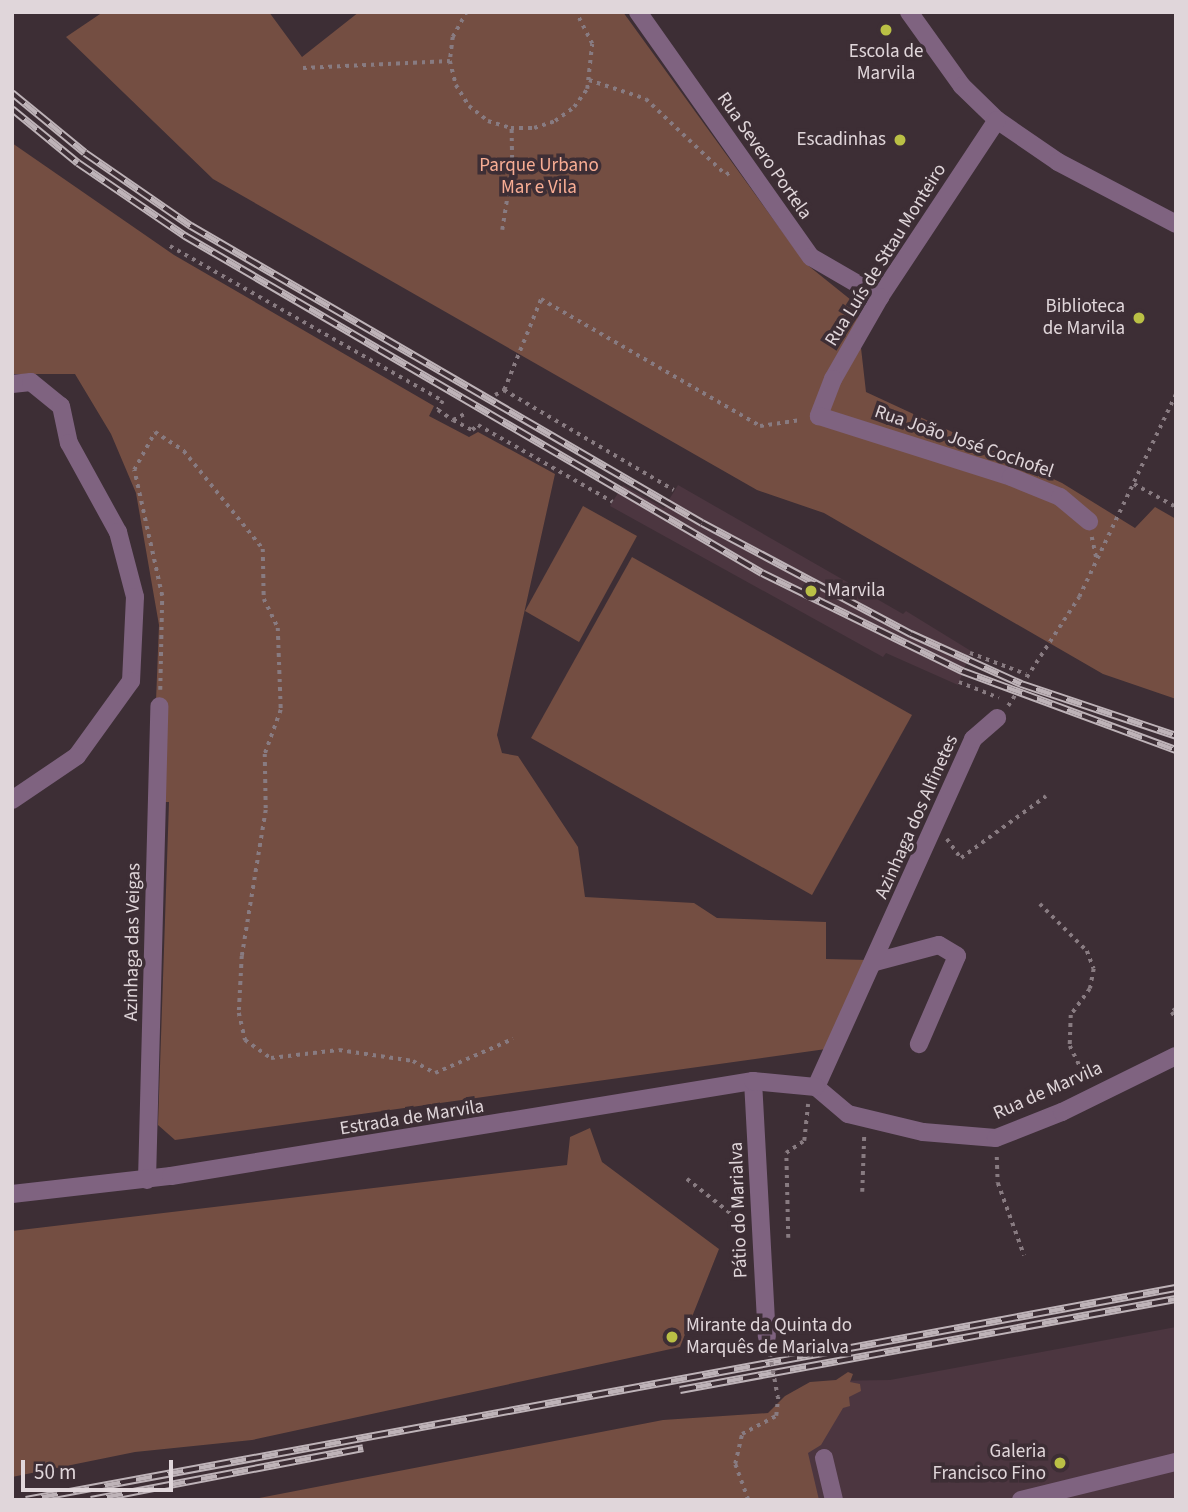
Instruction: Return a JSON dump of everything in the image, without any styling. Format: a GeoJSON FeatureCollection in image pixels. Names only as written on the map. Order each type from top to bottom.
{"type":"FeatureCollection","features":[{"type":"Feature","properties":{"kind":"street","name":"Rua Severo Portela"},"geometry":{"type":"LineString","coordinates":[[638,12],[811,257],[880,297]]}},
{"type":"Feature","properties":{"kind":"street"},"geometry":{"type":"LineString","coordinates":[[909,12],[962,86],[997,120],[1058,162],[1176,224]]}},
{"type":"Feature","properties":{"kind":"street","name":"Rua Luís de Sttau Monteiro"},"geometry":{"type":"LineString","coordinates":[[819,416],[833,379],[880,297],[997,120]]}},
{"type":"Feature","properties":{"kind":"street"},"geometry":{"type":"LineString","coordinates":[[12,384],[31,382],[61,406],[69,443],[118,532],[135,597],[131,681],[77,756],[12,800]]}},
{"type":"Feature","properties":{"kind":"street","name":"Rua João José Cochofel"},"geometry":{"type":"LineString","coordinates":[[819,416],[1011,477],[1060,498],[1088,521]]}},
{"type":"Feature","properties":{"kind":"street","name":"Azinhaga das Veigas"},"geometry":{"type":"LineString","coordinates":[[147,1180],[159,706]]}},
{"type":"Feature","properties":{"kind":"street","name":"Azinhaga dos Alfinetes"},"geometry":{"type":"LineString","coordinates":[[816,1087],[938,826],[973,739],[997,718]]}},
{"type":"Feature","properties":{"kind":"street"},"geometry":{"type":"LineString","coordinates":[[875,962],[939,945],[957,956],[919,1044]]}},
{"type":"Feature","properties":{"kind":"street","name":"Rua de Marvila"},"geometry":{"type":"LineString","coordinates":[[816,1087],[848,1114],[923,1132],[996,1138],[1176,1056]]}},
{"type":"Feature","properties":{"kind":"street","name":"Estrada de Marvila"},"geometry":{"type":"LineString","coordinates":[[12,1194],[147,1180],[753,1081],[816,1087]]}},
{"type":"Feature","properties":{"kind":"street","name":"Pátio do Marialva"},"geometry":{"type":"LineString","coordinates":[[753,1081],[767,1337]]}},
{"type":"Feature","properties":{"kind":"street"},"geometry":{"type":"LineString","coordinates":[[824,1458],[834,1500]]}},
{"type":"Feature","properties":{"kind":"street"},"geometry":{"type":"LineString","coordinates":[[1021,1500],[1176,1462]]}},
{"type":"Feature","properties":{"kind":"path"},"geometry":{"type":"LineString","coordinates":[[467,12],[453,37],[450,61],[456,85],[469,106],[488,121],[511,128],[534,128],[555,121],[574,107],[589,80],[592,44],[576,12]]}},
{"type":"Feature","properties":{"kind":"path"},"geometry":{"type":"LineString","coordinates":[[303,68],[450,61]]}},
{"type":"Feature","properties":{"kind":"path"},"geometry":{"type":"LineString","coordinates":[[589,80],[646,99],[726,175],[744,164]]}},
{"type":"Feature","properties":{"kind":"path"},"geometry":{"type":"LineString","coordinates":[[502,230],[512,167],[511,128]]}},
{"type":"Feature","properties":{"kind":"path"},"geometry":{"type":"LineString","coordinates":[[170,246],[443,401],[438,410],[453,420],[472,430],[478,425],[613,502]]}},
{"type":"Feature","properties":{"kind":"path"},"geometry":{"type":"LineString","coordinates":[[495,395],[504,390],[541,299],[760,426],[819,416]]}},
{"type":"Feature","properties":{"kind":"path"},"geometry":{"type":"LineString","coordinates":[[504,390],[674,490]]}},
{"type":"Feature","properties":{"kind":"path"},"geometry":{"type":"LineString","coordinates":[[997,718],[1011,703],[1026,674],[1079,597],[1176,394]]}},
{"type":"Feature","properties":{"kind":"path"},"geometry":{"type":"LineString","coordinates":[[453,420],[466,413]]}},
{"type":"Feature","properties":{"kind":"path"},"geometry":{"type":"LineString","coordinates":[[159,706],[162,596],[134,470],[155,432],[184,450],[263,549],[264,600],[278,628],[281,710],[265,754],[267,810],[242,956],[239,1013],[246,1040],[271,1058],[339,1050],[413,1061],[435,1073],[513,1039]]}},
{"type":"Feature","properties":{"kind":"path"},"geometry":{"type":"LineString","coordinates":[[1134,484],[1176,507]]}},
{"type":"Feature","properties":{"kind":"path"},"geometry":{"type":"LineString","coordinates":[[970,653],[1026,674]]}},
{"type":"Feature","properties":{"kind":"path"},"geometry":{"type":"LineString","coordinates":[[959,681],[1011,703]]}},
{"type":"Feature","properties":{"kind":"path"},"geometry":{"type":"LineString","coordinates":[[938,826],[961,858],[1046,796]]}},
{"type":"Feature","properties":{"kind":"path"},"geometry":{"type":"LineString","coordinates":[[1040,904],[1087,951],[1094,969],[1090,989],[1071,1015],[1070,1046],[1095,1095]]}},
{"type":"Feature","properties":{"kind":"path"},"geometry":{"type":"LineString","coordinates":[[1176,1009],[1171,1012],[1176,1019]]}},
{"type":"Feature","properties":{"kind":"path"},"geometry":{"type":"LineString","coordinates":[[788,1238],[786,1153],[804,1141],[805,1110],[816,1087]]}},
{"type":"Feature","properties":{"kind":"path"},"geometry":{"type":"LineString","coordinates":[[862,1192],[860,1152],[867,1119]]}},
{"type":"Feature","properties":{"kind":"path"},"geometry":{"type":"LineString","coordinates":[[996,1138],[999,1183],[1024,1255]]}},
{"type":"Feature","properties":{"kind":"path","name":"Pátio do Marialva"},"geometry":{"type":"LineString","coordinates":[[687,1179],[744,1223]]}},
{"type":"Feature","properties":{"kind":"path"},"geometry":{"type":"LineString","coordinates":[[748,1500],[735,1464],[742,1434],[776,1416],[778,1397],[767,1337]]}},
{"type":"Feature","properties":{"kind":"shaded area"},"geometry":{"type":"Polygon","coordinates":[[[623,485],[664,508],[678,485],[903,614],[906,611],[971,651],[958,685],[886,653],[883,657],[610,506],[623,485]]]}},
{"type":"Feature","properties":{"kind":"shaded area"},"geometry":{"type":"Polygon","coordinates":[[[1176,1327],[1176,1500],[758,1500],[827,1381],[890,1380],[1176,1327]]]}},
{"type":"Feature","properties":{"kind":"green space","name":"Parque Urbano Mar e Vila"},"geometry":{"type":"Polygon","coordinates":[[[103,12],[269,12],[302,57],[359,12],[623,12],[805,263],[856,304],[866,392],[1062,483],[1135,528],[1155,507],[1176,519],[1176,699],[1103,674],[824,513],[757,490],[213,179],[66,37],[103,12]]]}},
{"type":"Feature","properties":{"kind":"green space"},"geometry":{"type":"Polygon","coordinates":[[[12,143],[174,255],[434,406],[429,416],[469,437],[478,432],[555,474],[497,735],[502,753],[518,756],[578,847],[585,897],[694,903],[717,918],[826,922],[826,959],[869,960],[826,1049],[175,1140],[158,1125],[169,802],[152,802],[159,625],[136,493],[111,434],[75,374],[12,374],[12,143]]]}},
{"type":"Feature","properties":{"kind":"green space"},"geometry":{"type":"Polygon","coordinates":[[[583,506],[637,536],[579,642],[525,611],[583,506]]]}},
{"type":"Feature","properties":{"kind":"green space"},"geometry":{"type":"Polygon","coordinates":[[[632,557],[912,715],[812,895],[531,738],[632,557]]]}},
{"type":"Feature","properties":{"kind":"green space"},"geometry":{"type":"Polygon","coordinates":[[[590,1128],[602,1162],[719,1249],[680,1347],[252,1440],[135,1452],[12,1477],[12,1231],[567,1165],[570,1137],[590,1128]]]}},
{"type":"Feature","properties":{"kind":"green space"},"geometry":{"type":"Polygon","coordinates":[[[848,1372],[853,1374],[850,1382],[860,1384],[861,1391],[849,1397],[850,1406],[843,1408],[821,1445],[808,1453],[819,1500],[249,1500],[663,1420],[768,1413],[785,1396],[810,1382],[836,1380],[848,1372]]]}},
{"type":"Feature","properties":{"kind":"railway"},"geometry":{"type":"LineString","coordinates":[[12,93],[85,153],[191,226],[702,523],[911,634],[1021,684],[1176,736]]}},
{"type":"Feature","properties":{"kind":"railway"},"geometry":{"type":"LineString","coordinates":[[12,109],[78,163],[185,236],[762,573],[962,671],[1176,750]]}},
{"type":"Feature","properties":{"kind":"railway"},"geometry":{"type":"LineString","coordinates":[[26,1500],[1176,1288]]}},
{"type":"Feature","properties":{"kind":"railway"},"geometry":{"type":"LineString","coordinates":[[680,1390],[1176,1299]]}},
{"type":"Feature","properties":{"kind":"railway"},"geometry":{"type":"LineString","coordinates":[[91,1500],[363,1448]]}},
{"type":"Feature","properties":{"kind":"place","name":"Escola de Marvila"},"geometry":{"type":"Point","coordinates":[886,30]}},
{"type":"Feature","properties":{"kind":"place","name":"Escadinhas"},"geometry":{"type":"Point","coordinates":[900,140]}},
{"type":"Feature","properties":{"kind":"place","name":"Biblioteca de Marvila"},"geometry":{"type":"Point","coordinates":[1139,318]}},
{"type":"Feature","properties":{"kind":"place","name":"Marvila"},"geometry":{"type":"Point","coordinates":[811,591]}},
{"type":"Feature","properties":{"kind":"place","name":"Mirante da Quinta do Marquês de Marialva"},"geometry":{"type":"Point","coordinates":[672,1337]}},
{"type":"Feature","properties":{"kind":"place","name":"Galeria Francisco Fino"},"geometry":{"type":"Point","coordinates":[1060,1463]}}]}
